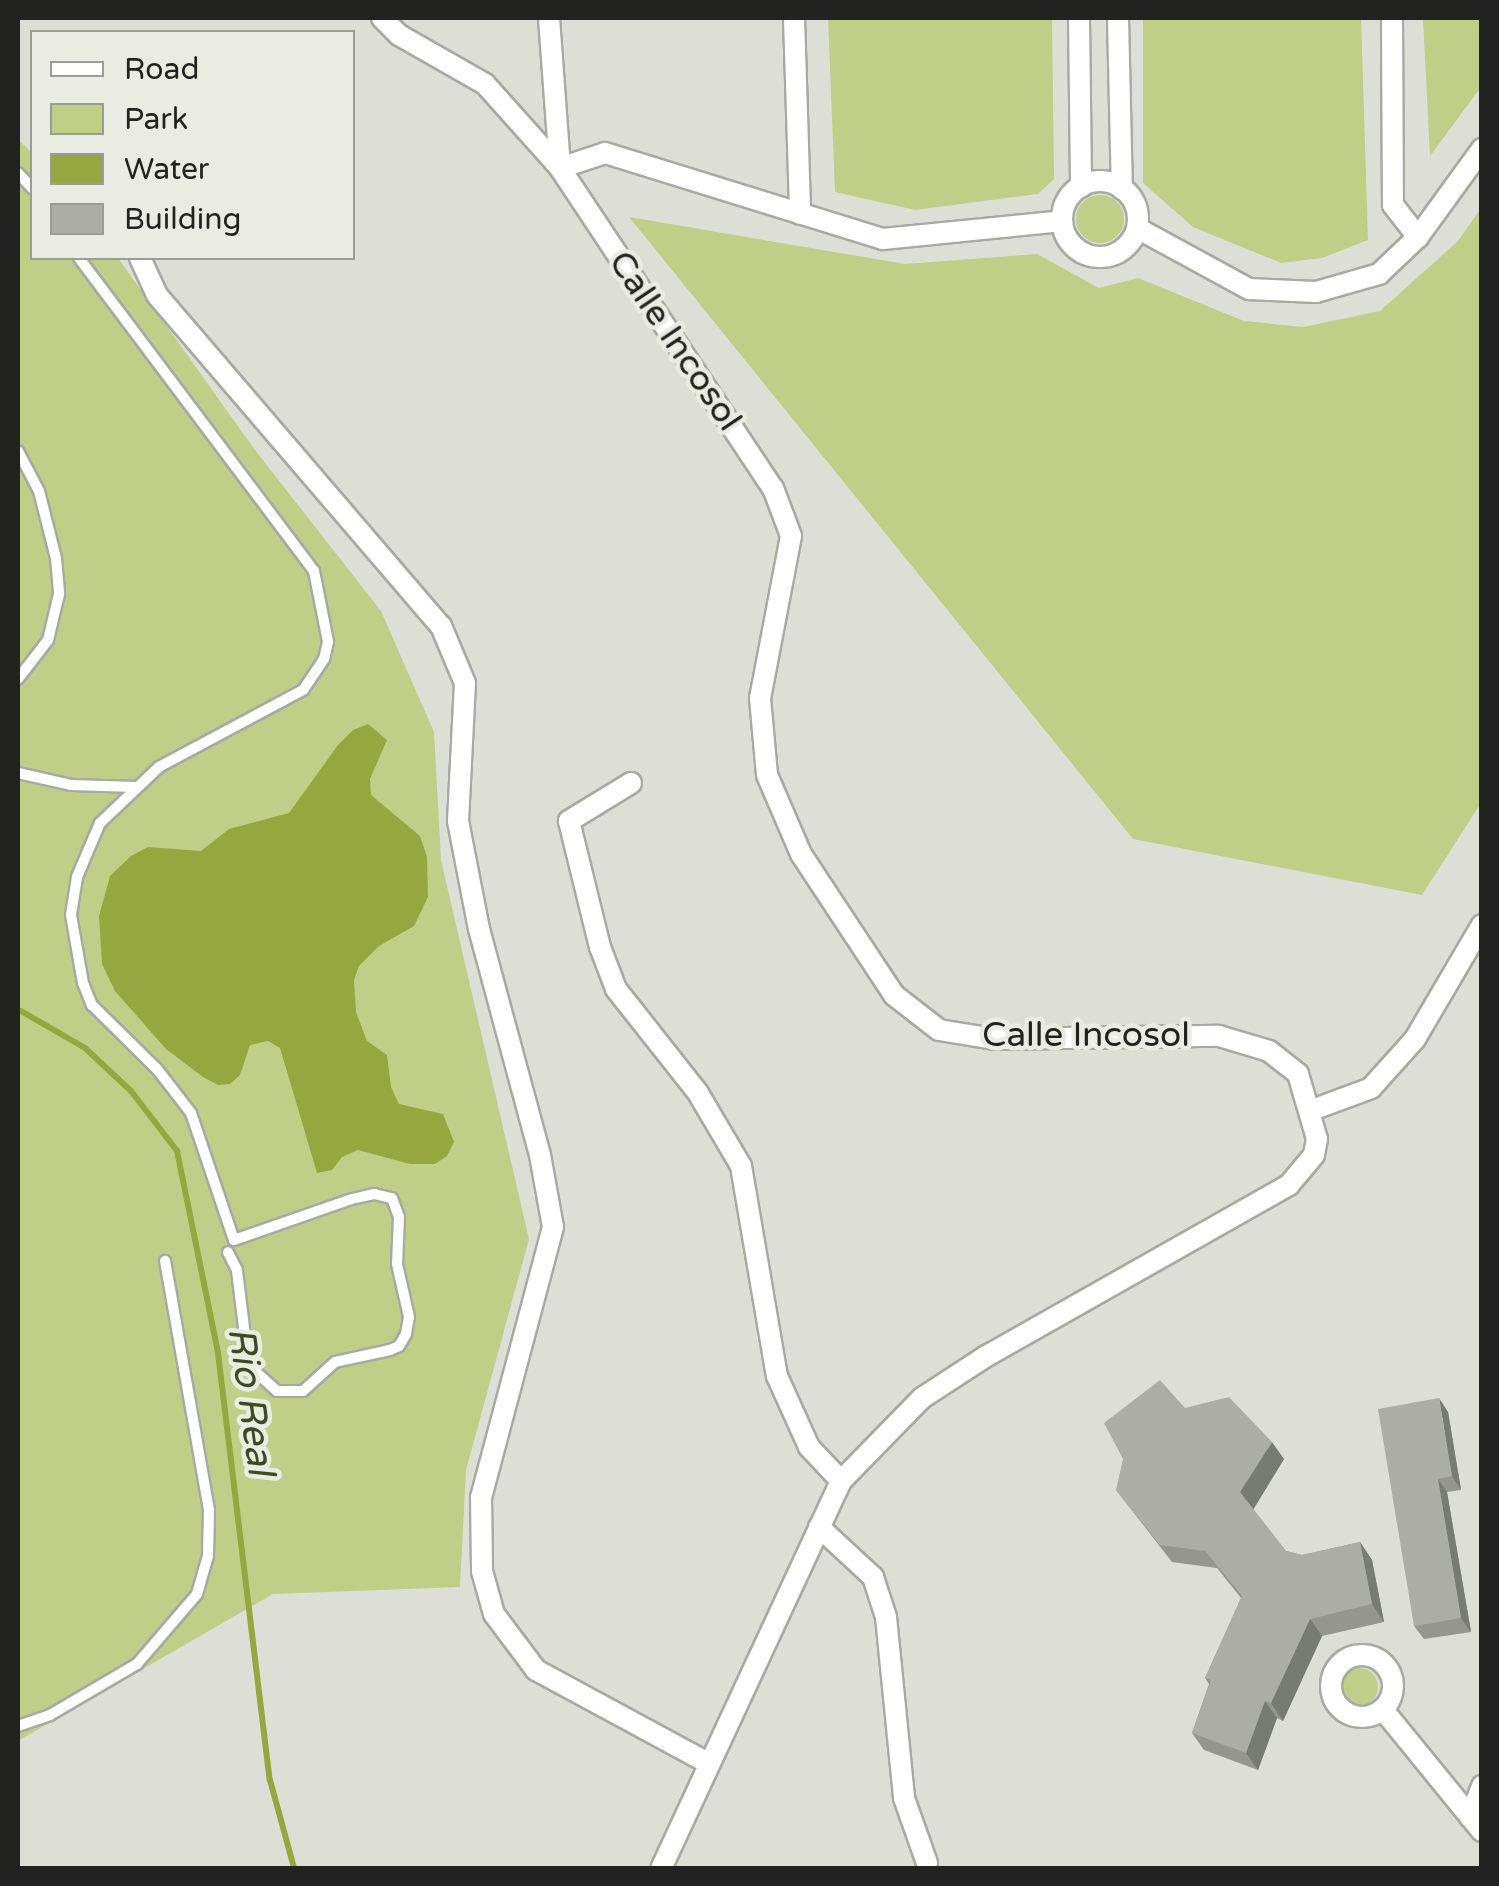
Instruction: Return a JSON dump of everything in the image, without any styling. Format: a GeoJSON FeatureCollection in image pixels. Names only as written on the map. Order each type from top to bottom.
{"type":"FeatureCollection","features":[{"type":"Feature","properties":{"kind":"street","name":"Calle Incosol"},"geometry":{"type":"LineString","coordinates":[[382,18],[399,35],[485,84],[560,168],[773,488],[791,536],[760,698],[767,774],[801,854],[894,996],[939,1030],[995,1040],[1219,1036],[1269,1052],[1298,1074],[1318,1138],[1314,1155],[1289,1185],[988,1354],[922,1398],[840,1481],[660,1868]]}},
{"type":"Feature","properties":{"kind":"street"},"geometry":{"type":"LineString","coordinates":[[549,18],[560,168],[605,153],[882,240],[1062,221]]}},
{"type":"Feature","properties":{"kind":"street"},"geometry":{"type":"LineString","coordinates":[[794,18],[800,214]]}},
{"type":"Feature","properties":{"kind":"street"},"geometry":{"type":"LineString","coordinates":[[1079,18],[1081,187]]}},
{"type":"Feature","properties":{"kind":"street"},"geometry":{"type":"LineString","coordinates":[[1118,18],[1122,188]]}},
{"type":"Feature","properties":{"kind":"street"},"geometry":{"type":"LineString","coordinates":[[1392,18],[1393,205],[1418,237]]}},
{"type":"Feature","properties":{"kind":"street"},"geometry":{"type":"LineString","coordinates":[[1137,228],[1250,290],[1316,292],[1379,274],[1418,237],[1482,149]]}},
{"type":"Feature","properties":{"kind":"street"},"geometry":{"type":"LineString","coordinates":[[1102,182],[1122,188],[1136,206],[1137,228],[1125,248],[1103,257],[1091,256],[1071,243],[1062,221],[1067,202],[1081,187],[1102,182]]}},
{"type":"Feature","properties":{"kind":"street"},"geometry":{"type":"LineString","coordinates":[[141,260],[157,295],[442,626],[465,683],[458,821],[479,929],[540,1155],[553,1227],[481,1497],[482,1571],[494,1614],[536,1670],[708,1762]]}},
{"type":"Feature","properties":{"kind":"street"},"geometry":{"type":"LineString","coordinates":[[631,783],[568,821],[600,947],[616,989],[698,1093],[741,1166],[776,1376],[809,1447],[840,1481]]}},
{"type":"Feature","properties":{"kind":"street"},"geometry":{"type":"LineString","coordinates":[[1312,1110],[1371,1088],[1415,1038],[1482,925]]}},
{"type":"Feature","properties":{"kind":"street"},"geometry":{"type":"LineString","coordinates":[[819,1527],[873,1577],[882,1604],[904,1798],[927,1863]]}},
{"type":"Feature","properties":{"kind":"street"},"geometry":{"type":"LineString","coordinates":[[1384,1710],[1478,1819]]}},
{"type":"Feature","properties":{"kind":"street"},"geometry":{"type":"LineString","coordinates":[[1478,1819],[1482,1786]]}},
{"type":"Feature","properties":{"kind":"lane"},"geometry":{"type":"LineString","coordinates":[[81,260],[314,571],[326,619],[324,659],[303,690],[216,733],[160,767],[100,823],[77,876],[71,914],[74,947],[92,1006],[156,1069],[191,1114],[234,1240],[352,1199],[374,1194],[392,1198],[399,1217],[397,1264],[409,1317],[400,1346],[335,1362],[303,1391],[277,1392],[257,1373],[247,1352],[237,1270],[228,1252]]}},
{"type":"Feature","properties":{"kind":"lane"},"geometry":{"type":"LineString","coordinates":[[18,451],[39,491],[56,558],[59,594],[48,640],[18,678]]}},
{"type":"Feature","properties":{"kind":"lane"},"geometry":{"type":"LineString","coordinates":[[18,773],[70,785],[138,786]]}},
{"type":"Feature","properties":{"kind":"lane"},"geometry":{"type":"LineString","coordinates":[[18,1726],[50,1715],[137,1664],[198,1594],[208,1556],[209,1510],[165,1261]]}},
{"type":"Feature","properties":{"kind":"green space"},"geometry":{"type":"Polygon","coordinates":[[[828,18],[1052,18],[1054,179],[1038,194],[915,210],[835,192],[828,18]]]}},
{"type":"Feature","properties":{"kind":"green space"},"geometry":{"type":"Polygon","coordinates":[[[1143,18],[1361,18],[1368,240],[1322,258],[1281,263],[1193,227],[1143,183],[1143,18]]]}},
{"type":"Feature","properties":{"kind":"green space"},"geometry":{"type":"Polygon","coordinates":[[[1423,18],[1481,18],[1481,87],[1430,156],[1423,18]]]}},
{"type":"Feature","properties":{"kind":"green space"},"geometry":{"type":"Polygon","coordinates":[[[18,139],[30,151],[30,260],[119,260],[255,450],[381,611],[434,732],[441,860],[529,1239],[466,1470],[460,1587],[273,1594],[18,1741],[18,139]]]}},
{"type":"Feature","properties":{"kind":"green space"},"geometry":{"type":"Polygon","coordinates":[[[1100,195],[1117,202],[1124,219],[1117,236],[1100,243],[1083,236],[1076,219],[1083,202],[1100,195]]]}},
{"type":"Feature","properties":{"kind":"green space"},"geometry":{"type":"Polygon","coordinates":[[[1481,208],[1481,803],[1422,895],[1133,839],[629,217],[905,264],[1037,254],[1099,288],[1138,278],[1244,321],[1303,327],[1380,311],[1458,241],[1481,208]]]}},
{"type":"Feature","properties":{"kind":"green space"},"geometry":{"type":"Polygon","coordinates":[[[1359,1668],[1373,1673],[1378,1687],[1373,1701],[1359,1706],[1345,1701],[1340,1687],[1345,1673],[1359,1668]]]}},
{"type":"Feature","properties":{"kind":"water"},"geometry":{"type":"Polygon","coordinates":[[[368,724],[387,740],[370,779],[371,795],[420,836],[427,857],[428,897],[414,926],[379,946],[359,966],[354,980],[356,1012],[367,1041],[387,1055],[391,1087],[399,1104],[443,1114],[454,1142],[447,1156],[435,1164],[410,1164],[358,1150],[342,1157],[332,1170],[317,1173],[280,1048],[268,1041],[250,1045],[240,1075],[230,1084],[218,1085],[203,1077],[166,1049],[115,991],[102,964],[99,916],[110,876],[131,856],[148,847],[201,851],[229,829],[289,813],[338,745],[353,730],[368,724]]]}},
{"type":"Feature","properties":{"kind":"building"},"geometry":{"type":"Polygon","coordinates":[[[1160,1380],[1185,1408],[1229,1397],[1272,1442],[1240,1492],[1286,1551],[1302,1555],[1360,1542],[1372,1604],[1310,1619],[1271,1703],[1265,1701],[1246,1753],[1192,1733],[1211,1680],[1205,1678],[1242,1596],[1205,1551],[1160,1545],[1116,1490],[1123,1459],[1104,1423],[1160,1380]]]}},
{"type":"Feature","properties":{"kind":"building"},"geometry":{"type":"Polygon","coordinates":[[[1439,1398],[1452,1476],[1438,1479],[1461,1618],[1414,1626],[1378,1409],[1439,1398]]]}},
{"type":"Feature","properties":{"kind":"waterway","name":"Rio Real"},"geometry":{"type":"LineString","coordinates":[[21,1011],[85,1048],[131,1091],[177,1151],[218,1353],[270,1780],[294,1868]]}}]}
